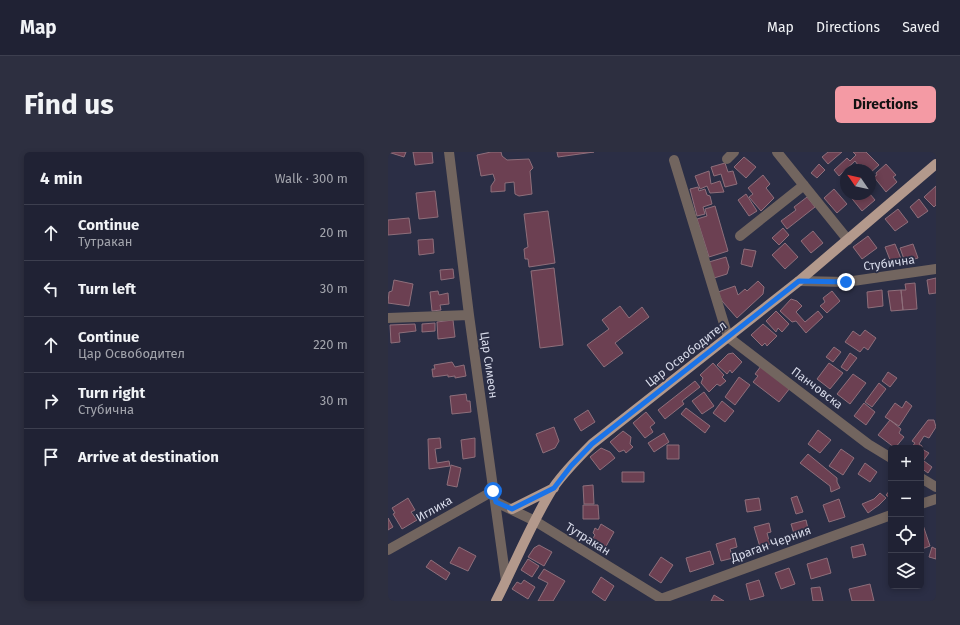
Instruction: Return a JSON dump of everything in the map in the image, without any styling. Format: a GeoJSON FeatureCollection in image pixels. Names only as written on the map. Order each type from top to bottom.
{"type":"FeatureCollection","features":[{"type":"Feature","properties":{"kind":"main road","name":"Цар Освободител"},"geometry":{"type":"LineString","coordinates":[[496,601],[535,521],[554,488],[571,466],[592,444],[799,281],[936,164]]}},
{"type":"Feature","properties":{"kind":"main road"},"geometry":{"type":"LineString","coordinates":[[512,509],[554,488]]}},
{"type":"Feature","properties":{"kind":"street","name":"Цар Симеон"},"geometry":{"type":"LineString","coordinates":[[448,152],[506,581]]}},
{"type":"Feature","properties":{"kind":"street"},"geometry":{"type":"LineString","coordinates":[[777,152],[848,240]]}},
{"type":"Feature","properties":{"kind":"street"},"geometry":{"type":"LineString","coordinates":[[674,160],[728,337]]}},
{"type":"Feature","properties":{"kind":"street"},"geometry":{"type":"LineString","coordinates":[[740,236],[804,185]]}},
{"type":"Feature","properties":{"kind":"street","name":"Стубична"},"geometry":{"type":"LineString","coordinates":[[799,281],[846,282],[936,269]]}},
{"type":"Feature","properties":{"kind":"street"},"geometry":{"type":"LineString","coordinates":[[388,318],[469,315]]}},
{"type":"Feature","properties":{"kind":"street","name":"Панчовска"},"geometry":{"type":"LineString","coordinates":[[728,337],[868,444],[888,456]]}},
{"type":"Feature","properties":{"kind":"street"},"geometry":{"type":"LineString","coordinates":[[924,480],[936,487]]}},
{"type":"Feature","properties":{"kind":"street","name":"Иглика"},"geometry":{"type":"LineString","coordinates":[[388,550],[493,491]]}},
{"type":"Feature","properties":{"kind":"street"},"geometry":{"type":"LineString","coordinates":[[924,503],[936,499]]}},
{"type":"Feature","properties":{"kind":"street","name":"Тутракан"},"geometry":{"type":"LineString","coordinates":[[496,502],[535,521],[663,600]]}},
{"type":"Feature","properties":{"kind":"street","name":"Драган Черния"},"geometry":{"type":"LineString","coordinates":[[663,600],[888,516]]}},
{"type":"Feature","properties":{"kind":"building"},"geometry":{"type":"Polygon","coordinates":[[[388,152],[406,152],[404,157],[388,152]]]}},
{"type":"Feature","properties":{"kind":"building"},"geometry":{"type":"Polygon","coordinates":[[[413,152],[432,152],[433,163],[415,165],[413,152]]]}},
{"type":"Feature","properties":{"kind":"building"},"geometry":{"type":"Polygon","coordinates":[[[491,152],[501,152],[502,156],[507,160],[529,159],[533,168],[530,171],[532,194],[519,196],[515,194],[514,182],[505,183],[505,191],[491,192],[491,186],[495,180],[493,174],[481,176],[477,155],[491,152]]]}},
{"type":"Feature","properties":{"kind":"building"},"geometry":{"type":"Polygon","coordinates":[[[557,152],[594,152],[558,157],[557,152]]]}},
{"type":"Feature","properties":{"kind":"building"},"geometry":{"type":"Polygon","coordinates":[[[828,152],[842,152],[828,164],[822,157],[828,152]]]}},
{"type":"Feature","properties":{"kind":"building"},"geometry":{"type":"Polygon","coordinates":[[[853,152],[866,152],[879,165],[876,168],[876,164],[857,164],[855,161],[852,164],[840,164],[847,158],[850,161],[856,155],[853,152]]]}},
{"type":"Feature","properties":{"kind":"building"},"geometry":{"type":"Polygon","coordinates":[[[744,157],[756,167],[746,178],[734,167],[744,157]]]}},
{"type":"Feature","properties":{"kind":"building"},"geometry":{"type":"Polygon","coordinates":[[[725,163],[728,172],[733,171],[737,184],[725,187],[721,174],[714,176],[711,167],[725,163]]]}},
{"type":"Feature","properties":{"kind":"building"},"geometry":{"type":"Polygon","coordinates":[[[819,164],[825,170],[817,178],[811,173],[819,164]]]}},
{"type":"Feature","properties":{"kind":"building"},"geometry":{"type":"Polygon","coordinates":[[[840,164],[839,176],[834,170],[840,164]]]}},
{"type":"Feature","properties":{"kind":"building"},"geometry":{"type":"Polygon","coordinates":[[[886,164],[896,175],[893,177],[897,182],[886,192],[876,180],[876,173],[886,164]]]}},
{"type":"Feature","properties":{"kind":"building"},"geometry":{"type":"Polygon","coordinates":[[[709,171],[711,184],[720,181],[724,192],[710,193],[707,186],[700,189],[695,176],[709,171]]]}},
{"type":"Feature","properties":{"kind":"building"},"geometry":{"type":"Polygon","coordinates":[[[763,175],[770,184],[766,188],[774,198],[761,211],[749,197],[753,194],[748,188],[763,175]]]}},
{"type":"Feature","properties":{"kind":"building"},"geometry":{"type":"Polygon","coordinates":[[[936,186],[936,205],[934,207],[924,197],[936,186]]]}},
{"type":"Feature","properties":{"kind":"building"},"geometry":{"type":"Polygon","coordinates":[[[698,187],[699,191],[705,189],[707,195],[710,196],[712,204],[703,207],[705,214],[697,216],[690,189],[698,187]]]}},
{"type":"Feature","properties":{"kind":"building"},"geometry":{"type":"Polygon","coordinates":[[[834,189],[840,196],[840,200],[844,200],[847,204],[837,213],[824,198],[834,189]]]}},
{"type":"Feature","properties":{"kind":"building"},"geometry":{"type":"Polygon","coordinates":[[[435,191],[438,217],[419,219],[416,193],[435,191]]]}},
{"type":"Feature","properties":{"kind":"building"},"geometry":{"type":"Polygon","coordinates":[[[746,194],[757,211],[749,216],[738,200],[746,194]]]}},
{"type":"Feature","properties":{"kind":"building"},"geometry":{"type":"Polygon","coordinates":[[[807,197],[815,207],[787,229],[781,221],[796,210],[794,207],[807,197]]]}},
{"type":"Feature","properties":{"kind":"building"},"geometry":{"type":"Polygon","coordinates":[[[919,199],[928,211],[918,218],[910,207],[919,199]]]}},
{"type":"Feature","properties":{"kind":"building"},"geometry":{"type":"Polygon","coordinates":[[[853,200],[875,200],[862,211],[853,200]]]}},
{"type":"Feature","properties":{"kind":"building"},"geometry":{"type":"Polygon","coordinates":[[[715,206],[728,251],[709,257],[697,219],[707,216],[705,209],[715,206]]]}},
{"type":"Feature","properties":{"kind":"building"},"geometry":{"type":"Polygon","coordinates":[[[898,209],[908,222],[895,231],[885,219],[898,209]]]}},
{"type":"Feature","properties":{"kind":"building"},"geometry":{"type":"Polygon","coordinates":[[[548,211],[555,263],[529,267],[528,259],[525,259],[524,249],[528,247],[524,214],[548,211]]]}},
{"type":"Feature","properties":{"kind":"building"},"geometry":{"type":"Polygon","coordinates":[[[409,218],[411,233],[388,235],[388,220],[409,218]]]}},
{"type":"Feature","properties":{"kind":"building"},"geometry":{"type":"Polygon","coordinates":[[[783,228],[789,235],[779,245],[772,238],[783,228]]]}},
{"type":"Feature","properties":{"kind":"building"},"geometry":{"type":"Polygon","coordinates":[[[813,231],[823,243],[811,253],[801,241],[813,231]]]}},
{"type":"Feature","properties":{"kind":"building"},"geometry":{"type":"Polygon","coordinates":[[[868,236],[877,248],[862,259],[853,247],[868,236]]]}},
{"type":"Feature","properties":{"kind":"building"},"geometry":{"type":"Polygon","coordinates":[[[433,239],[434,253],[419,255],[418,240],[433,239]]]}},
{"type":"Feature","properties":{"kind":"building"},"geometry":{"type":"Polygon","coordinates":[[[785,243],[798,257],[785,269],[772,255],[785,243]]]}},
{"type":"Feature","properties":{"kind":"building"},"geometry":{"type":"Polygon","coordinates":[[[895,244],[902,261],[892,265],[885,247],[895,244]]]}},
{"type":"Feature","properties":{"kind":"building"},"geometry":{"type":"Polygon","coordinates":[[[913,244],[918,258],[905,262],[900,248],[913,244]]]}},
{"type":"Feature","properties":{"kind":"building"},"geometry":{"type":"Polygon","coordinates":[[[744,249],[756,251],[752,267],[741,264],[744,249]]]}},
{"type":"Feature","properties":{"kind":"building"},"geometry":{"type":"Polygon","coordinates":[[[726,257],[729,267],[727,274],[714,278],[709,262],[726,257]]]}},
{"type":"Feature","properties":{"kind":"building"},"geometry":{"type":"Polygon","coordinates":[[[554,268],[563,345],[540,348],[531,271],[554,268]]]}},
{"type":"Feature","properties":{"kind":"building"},"geometry":{"type":"Polygon","coordinates":[[[453,269],[454,278],[441,280],[440,270],[453,269]]]}},
{"type":"Feature","properties":{"kind":"building"},"geometry":{"type":"Polygon","coordinates":[[[936,278],[936,293],[929,294],[927,280],[936,278]]]}},
{"type":"Feature","properties":{"kind":"building"},"geometry":{"type":"Polygon","coordinates":[[[394,280],[413,284],[409,306],[388,303],[389,292],[392,291],[394,280]]]}},
{"type":"Feature","properties":{"kind":"building"},"geometry":{"type":"Polygon","coordinates":[[[758,281],[764,287],[763,294],[737,318],[722,301],[718,292],[735,286],[738,295],[745,289],[747,291],[758,281]]]}},
{"type":"Feature","properties":{"kind":"building"},"geometry":{"type":"Polygon","coordinates":[[[915,283],[917,309],[903,310],[901,290],[906,290],[905,284],[915,283]]]}},
{"type":"Feature","properties":{"kind":"building"},"geometry":{"type":"Polygon","coordinates":[[[882,290],[883,306],[868,308],[867,292],[882,290]]]}},
{"type":"Feature","properties":{"kind":"building"},"geometry":{"type":"Polygon","coordinates":[[[901,290],[903,310],[891,311],[888,291],[901,290]]]}},
{"type":"Feature","properties":{"kind":"building"},"geometry":{"type":"Polygon","coordinates":[[[438,291],[439,295],[448,293],[449,304],[440,305],[441,310],[432,311],[430,292],[438,291]]]}},
{"type":"Feature","properties":{"kind":"building"},"geometry":{"type":"Polygon","coordinates":[[[832,291],[840,301],[827,313],[820,306],[825,302],[823,298],[832,291]]]}},
{"type":"Feature","properties":{"kind":"building"},"geometry":{"type":"Polygon","coordinates":[[[791,299],[797,301],[802,306],[796,312],[805,322],[818,311],[823,317],[806,333],[796,321],[792,322],[780,311],[791,299]]]}},
{"type":"Feature","properties":{"kind":"building"},"geometry":{"type":"Polygon","coordinates":[[[620,306],[629,318],[642,307],[649,317],[615,343],[623,353],[604,367],[587,345],[609,329],[602,320],[620,306]]]}},
{"type":"Feature","properties":{"kind":"building"},"geometry":{"type":"Polygon","coordinates":[[[776,311],[789,324],[782,332],[778,328],[776,332],[766,321],[776,311]]]}},
{"type":"Feature","properties":{"kind":"building"},"geometry":{"type":"Polygon","coordinates":[[[453,320],[455,337],[438,339],[437,322],[453,320]]]}},
{"type":"Feature","properties":{"kind":"building"},"geometry":{"type":"Polygon","coordinates":[[[435,323],[435,331],[422,332],[422,324],[435,323]]]}},
{"type":"Feature","properties":{"kind":"building"},"geometry":{"type":"Polygon","coordinates":[[[415,324],[416,331],[399,333],[400,342],[391,343],[390,325],[415,324]]]}},
{"type":"Feature","properties":{"kind":"building"},"geometry":{"type":"Polygon","coordinates":[[[763,324],[777,336],[767,346],[765,343],[762,346],[751,335],[763,324]]]}},
{"type":"Feature","properties":{"kind":"building"},"geometry":{"type":"Polygon","coordinates":[[[865,330],[876,338],[868,350],[864,347],[860,352],[845,342],[853,331],[860,336],[865,330]]]}},
{"type":"Feature","properties":{"kind":"building"},"geometry":{"type":"Polygon","coordinates":[[[834,347],[841,352],[833,362],[826,357],[834,347]]]}},
{"type":"Feature","properties":{"kind":"building"},"geometry":{"type":"Polygon","coordinates":[[[733,353],[742,362],[732,373],[730,370],[727,374],[717,365],[728,354],[733,353]]]}},
{"type":"Feature","properties":{"kind":"building"},"geometry":{"type":"Polygon","coordinates":[[[850,353],[857,358],[847,371],[841,367],[850,353]]]}},
{"type":"Feature","properties":{"kind":"building"},"geometry":{"type":"Polygon","coordinates":[[[452,362],[455,367],[464,365],[466,376],[455,378],[455,376],[448,377],[448,375],[433,377],[432,369],[435,369],[434,365],[452,362]]]}},
{"type":"Feature","properties":{"kind":"building"},"geometry":{"type":"Polygon","coordinates":[[[713,363],[724,375],[722,377],[726,381],[720,386],[717,384],[709,392],[701,383],[703,378],[700,375],[713,363]]]}},
{"type":"Feature","properties":{"kind":"building"},"geometry":{"type":"Polygon","coordinates":[[[829,363],[843,373],[830,389],[817,379],[829,363]]]}},
{"type":"Feature","properties":{"kind":"building"},"geometry":{"type":"Polygon","coordinates":[[[761,366],[790,388],[779,402],[753,382],[758,376],[755,374],[761,366]]]}},
{"type":"Feature","properties":{"kind":"building"},"geometry":{"type":"Polygon","coordinates":[[[888,372],[897,378],[890,387],[882,381],[888,372]]]}},
{"type":"Feature","properties":{"kind":"building"},"geometry":{"type":"Polygon","coordinates":[[[853,374],[866,383],[850,404],[837,394],[853,374]]]}},
{"type":"Feature","properties":{"kind":"building"},"geometry":{"type":"Polygon","coordinates":[[[739,377],[750,385],[735,405],[725,397],[739,377]]]}},
{"type":"Feature","properties":{"kind":"building"},"geometry":{"type":"Polygon","coordinates":[[[695,381],[700,387],[682,401],[684,404],[665,419],[658,410],[695,381]]]}},
{"type":"Feature","properties":{"kind":"building"},"geometry":{"type":"Polygon","coordinates":[[[879,383],[886,389],[872,407],[865,402],[879,383]]]}},
{"type":"Feature","properties":{"kind":"building"},"geometry":{"type":"Polygon","coordinates":[[[704,392],[714,406],[702,414],[692,401],[704,392]]]}},
{"type":"Feature","properties":{"kind":"building"},"geometry":{"type":"Polygon","coordinates":[[[466,394],[467,401],[470,401],[471,412],[452,414],[450,396],[466,394]]]}},
{"type":"Feature","properties":{"kind":"building"},"geometry":{"type":"Polygon","coordinates":[[[722,401],[734,411],[725,422],[713,413],[722,401]]]}},
{"type":"Feature","properties":{"kind":"building"},"geometry":{"type":"Polygon","coordinates":[[[906,401],[912,406],[899,426],[885,417],[895,403],[902,408],[906,401]]]}},
{"type":"Feature","properties":{"kind":"building"},"geometry":{"type":"Polygon","coordinates":[[[864,403],[875,412],[866,425],[854,416],[864,403]]]}},
{"type":"Feature","properties":{"kind":"building"},"geometry":{"type":"Polygon","coordinates":[[[686,408],[710,426],[705,433],[681,414],[686,408]]]}},
{"type":"Feature","properties":{"kind":"building"},"geometry":{"type":"Polygon","coordinates":[[[588,410],[595,422],[581,431],[574,419],[588,410]]]}},
{"type":"Feature","properties":{"kind":"building"},"geometry":{"type":"Polygon","coordinates":[[[646,412],[655,423],[650,427],[653,432],[645,438],[633,423],[646,412]]]}},
{"type":"Feature","properties":{"kind":"building"},"geometry":{"type":"Polygon","coordinates":[[[890,420],[901,429],[899,433],[904,437],[897,445],[891,445],[878,435],[890,420]]]}},
{"type":"Feature","properties":{"kind":"building"},"geometry":{"type":"Polygon","coordinates":[[[928,420],[934,420],[936,427],[929,438],[924,436],[919,444],[920,445],[913,445],[915,443],[912,441],[928,420]]]}},
{"type":"Feature","properties":{"kind":"building"},"geometry":{"type":"Polygon","coordinates":[[[554,427],[559,441],[555,448],[543,453],[536,434],[554,427]]]}},
{"type":"Feature","properties":{"kind":"building"},"geometry":{"type":"Polygon","coordinates":[[[818,430],[831,440],[820,453],[808,444],[818,430]]]}},
{"type":"Feature","properties":{"kind":"building"},"geometry":{"type":"Polygon","coordinates":[[[623,431],[631,437],[630,444],[633,447],[626,453],[624,450],[619,452],[610,442],[623,431]]]}},
{"type":"Feature","properties":{"kind":"building"},"geometry":{"type":"Polygon","coordinates":[[[664,433],[669,442],[654,452],[648,443],[664,433]]]}},
{"type":"Feature","properties":{"kind":"building"},"geometry":{"type":"Polygon","coordinates":[[[440,438],[441,448],[435,449],[437,463],[449,461],[450,466],[429,469],[428,439],[440,438]]]}},
{"type":"Feature","properties":{"kind":"building"},"geometry":{"type":"Polygon","coordinates":[[[475,438],[475,457],[463,459],[461,440],[475,438]]]}},
{"type":"Feature","properties":{"kind":"building"},"geometry":{"type":"Polygon","coordinates":[[[667,445],[679,445],[679,459],[667,459],[667,445]]]}},
{"type":"Feature","properties":{"kind":"building"},"geometry":{"type":"Polygon","coordinates":[[[601,448],[610,452],[615,458],[600,470],[590,457],[601,448]]]}},
{"type":"Feature","properties":{"kind":"building"},"geometry":{"type":"Polygon","coordinates":[[[841,449],[854,458],[843,475],[829,466],[841,449]]]}},
{"type":"Feature","properties":{"kind":"building"},"geometry":{"type":"Polygon","coordinates":[[[924,450],[929,453],[924,460],[924,450]]]}},
{"type":"Feature","properties":{"kind":"building"},"geometry":{"type":"Polygon","coordinates":[[[808,454],[837,478],[840,488],[831,492],[830,486],[800,463],[808,454]]]}},
{"type":"Feature","properties":{"kind":"building"},"geometry":{"type":"Polygon","coordinates":[[[924,461],[932,467],[928,473],[924,470],[924,461]]]}},
{"type":"Feature","properties":{"kind":"building"},"geometry":{"type":"Polygon","coordinates":[[[865,463],[877,472],[870,482],[858,474],[865,463]]]}},
{"type":"Feature","properties":{"kind":"building"},"geometry":{"type":"Polygon","coordinates":[[[451,465],[461,468],[457,487],[447,485],[451,465]]]}},
{"type":"Feature","properties":{"kind":"building"},"geometry":{"type":"Polygon","coordinates":[[[622,472],[644,472],[644,482],[622,482],[622,472]]]}},
{"type":"Feature","properties":{"kind":"building"},"geometry":{"type":"Polygon","coordinates":[[[593,485],[594,504],[584,504],[583,486],[593,485]]]}},
{"type":"Feature","properties":{"kind":"building"},"geometry":{"type":"Polygon","coordinates":[[[880,493],[886,498],[868,513],[862,504],[874,499],[880,493]]]}},
{"type":"Feature","properties":{"kind":"building"},"geometry":{"type":"Polygon","coordinates":[[[797,496],[803,512],[796,514],[791,498],[797,496]]]}},
{"type":"Feature","properties":{"kind":"building"},"geometry":{"type":"Polygon","coordinates":[[[408,498],[415,510],[411,512],[417,520],[402,529],[393,514],[395,513],[392,508],[408,498]]]}},
{"type":"Feature","properties":{"kind":"building"},"geometry":{"type":"Polygon","coordinates":[[[759,498],[761,510],[747,512],[745,500],[759,498]]]}},
{"type":"Feature","properties":{"kind":"building"},"geometry":{"type":"Polygon","coordinates":[[[839,499],[845,517],[829,522],[823,505],[839,499]]]}},
{"type":"Feature","properties":{"kind":"building"},"geometry":{"type":"Polygon","coordinates":[[[583,505],[598,505],[599,519],[583,519],[583,505]]]}},
{"type":"Feature","properties":{"kind":"building"},"geometry":{"type":"Polygon","coordinates":[[[388,518],[393,527],[388,530],[388,518]]]}},
{"type":"Feature","properties":{"kind":"building"},"geometry":{"type":"Polygon","coordinates":[[[806,520],[809,533],[795,537],[791,524],[806,520]]]}},
{"type":"Feature","properties":{"kind":"building"},"geometry":{"type":"Polygon","coordinates":[[[769,523],[771,532],[767,533],[770,544],[760,547],[754,527],[769,523]]]}},
{"type":"Feature","properties":{"kind":"building"},"geometry":{"type":"Polygon","coordinates":[[[601,524],[614,532],[604,550],[590,543],[595,535],[593,533],[595,528],[598,530],[601,524]]]}},
{"type":"Feature","properties":{"kind":"building"},"geometry":{"type":"Polygon","coordinates":[[[924,528],[930,546],[924,548],[924,528]]]}},
{"type":"Feature","properties":{"kind":"building"},"geometry":{"type":"Polygon","coordinates":[[[735,538],[737,547],[730,549],[733,558],[721,561],[716,544],[735,538]]]}},
{"type":"Feature","properties":{"kind":"building"},"geometry":{"type":"Polygon","coordinates":[[[863,544],[866,555],[853,558],[851,547],[863,544]]]}},
{"type":"Feature","properties":{"kind":"building"},"geometry":{"type":"Polygon","coordinates":[[[539,545],[552,552],[544,566],[528,557],[534,548],[539,545]]]}},
{"type":"Feature","properties":{"kind":"building"},"geometry":{"type":"Polygon","coordinates":[[[459,547],[476,556],[468,571],[450,563],[459,547]]]}},
{"type":"Feature","properties":{"kind":"building"},"geometry":{"type":"Polygon","coordinates":[[[932,547],[936,549],[936,559],[929,557],[932,547]]]}},
{"type":"Feature","properties":{"kind":"building"},"geometry":{"type":"Polygon","coordinates":[[[710,551],[714,564],[690,572],[686,558],[710,551]]]}},
{"type":"Feature","properties":{"kind":"building"},"geometry":{"type":"Polygon","coordinates":[[[661,557],[673,565],[661,583],[649,575],[661,557]]]}},
{"type":"Feature","properties":{"kind":"building"},"geometry":{"type":"Polygon","coordinates":[[[827,558],[831,573],[811,579],[807,564],[827,558]]]}},
{"type":"Feature","properties":{"kind":"building"},"geometry":{"type":"Polygon","coordinates":[[[528,559],[539,566],[532,577],[521,570],[528,559]]]}},
{"type":"Feature","properties":{"kind":"building"},"geometry":{"type":"Polygon","coordinates":[[[431,560],[450,573],[446,580],[426,567],[431,560]]]}},
{"type":"Feature","properties":{"kind":"building"},"geometry":{"type":"Polygon","coordinates":[[[789,568],[795,584],[781,589],[775,573],[789,568]]]}},
{"type":"Feature","properties":{"kind":"building"},"geometry":{"type":"Polygon","coordinates":[[[544,569],[565,581],[553,601],[538,601],[548,583],[538,578],[544,569]]]}},
{"type":"Feature","properties":{"kind":"building"},"geometry":{"type":"Polygon","coordinates":[[[601,577],[614,586],[605,601],[592,592],[601,577]]]}},
{"type":"Feature","properties":{"kind":"building"},"geometry":{"type":"Polygon","coordinates":[[[524,580],[535,587],[528,599],[512,589],[517,582],[521,584],[524,580]]]}},
{"type":"Feature","properties":{"kind":"building"},"geometry":{"type":"Polygon","coordinates":[[[759,580],[764,596],[750,600],[746,584],[759,580]]]}},
{"type":"Feature","properties":{"kind":"building"},"geometry":{"type":"Polygon","coordinates":[[[870,584],[874,601],[852,601],[849,589],[870,584]]]}},
{"type":"Feature","properties":{"kind":"building"},"geometry":{"type":"Polygon","coordinates":[[[820,587],[823,601],[813,601],[811,588],[820,587]]]}},
{"type":"Feature","properties":{"kind":"building"},"geometry":{"type":"Polygon","coordinates":[[[714,595],[724,601],[711,601],[714,595]]]}},
{"type":"Feature","properties":{"kind":"route"},"geometry":{"type":"LineString","coordinates":[[493,491],[496,502],[512,509],[554,488],[571,466],[592,444],[799,281],[846,282]]}}]}
